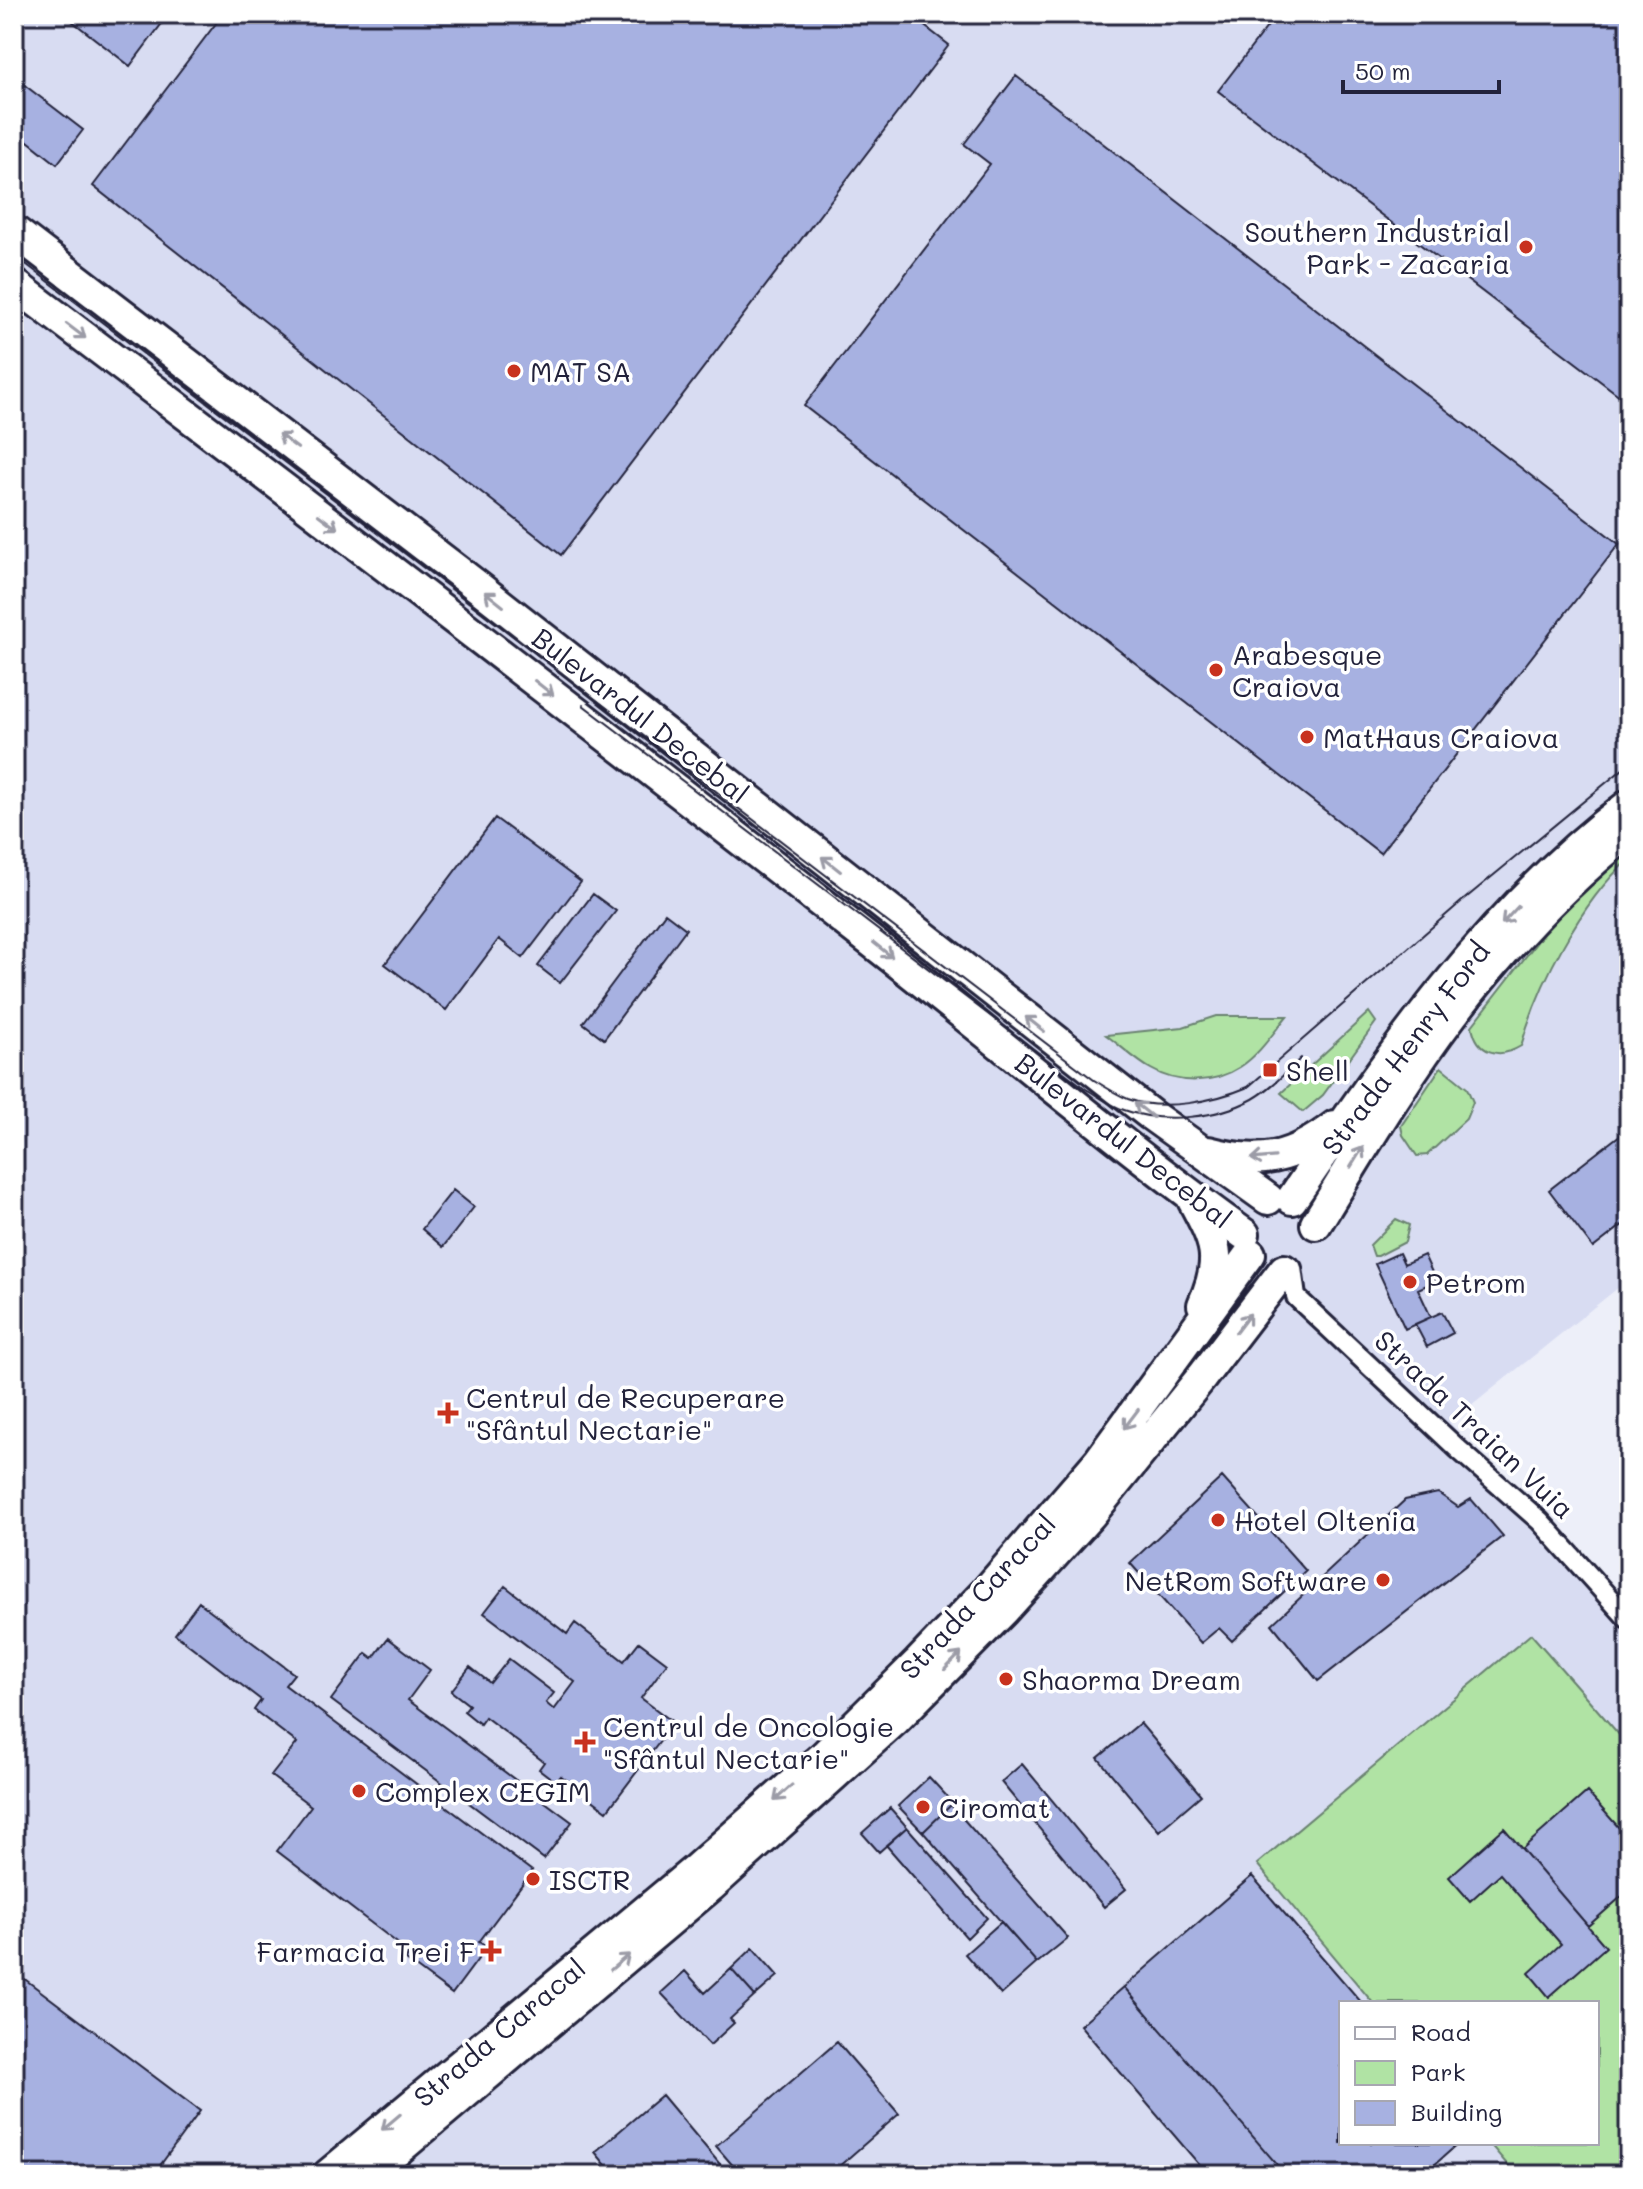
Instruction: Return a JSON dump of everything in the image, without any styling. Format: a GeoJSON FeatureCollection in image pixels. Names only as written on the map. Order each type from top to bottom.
{"type":"FeatureCollection","features":[{"type":"Feature","properties":{"kind":"main road","name":"Bulevardul Decebal"},"geometry":{"type":"LineString","coordinates":[[14,231],[477,586],[1193,1147],[1280,1199]]}},
{"type":"Feature","properties":{"kind":"main road","name":"Bulevardul Decebal"},"geometry":{"type":"LineString","coordinates":[[14,284],[940,994],[1247,1244]]}},
{"type":"Feature","properties":{"kind":"main road","name":"Strada Henry Ford"},"geometry":{"type":"LineString","coordinates":[[1280,1199],[1355,1110],[1417,1023],[1484,944],[1547,876],[1629,805]]}},
{"type":"Feature","properties":{"kind":"main road","name":"Strada Henry Ford"},"geometry":{"type":"LineString","coordinates":[[1316,1224],[1397,1094],[1453,1013],[1559,892],[1629,831]]}},
{"type":"Feature","properties":{"kind":"main road"},"geometry":{"type":"LineString","coordinates":[[1193,1147],[1250,1159],[1290,1154],[1324,1134],[1355,1110]]}},
{"type":"Feature","properties":{"kind":"main road"},"geometry":{"type":"LineString","coordinates":[[1177,1355],[1211,1286],[1217,1256],[1190,1195]]}},
{"type":"Feature","properties":{"kind":"main road"},"geometry":{"type":"LineString","coordinates":[[1280,1199],[1302,1204],[1316,1224],[1317,1234],[1311,1253],[1288,1269],[1271,1269],[1259,1263],[1247,1244],[1250,1213],[1280,1199]]}},
{"type":"Feature","properties":{"kind":"main road","name":"Strada Caracal"},"geometry":{"type":"LineString","coordinates":[[328,2175],[695,1870],[824,1756],[983,1595],[1099,1461],[1177,1355],[1247,1244]]}},
{"type":"Feature","properties":{"kind":"main road","name":"Strada Caracal"},"geometry":{"type":"LineString","coordinates":[[368,2175],[711,1886],[896,1719],[1004,1610],[1090,1515],[1288,1269]]}},
{"type":"Feature","properties":{"kind":"street","name":"Strada Traian Vuia"},"geometry":{"type":"LineString","coordinates":[[1288,1269],[1296,1297],[1458,1449],[1540,1521],[1629,1620]]}},
{"type":"Feature","properties":{"kind":"shaded area"},"geometry":{"type":"Polygon","coordinates":[[[14,14],[1629,14],[1629,1279],[1450,1423],[1629,1621],[1629,2175],[14,2175],[14,14]]]}},
{"type":"Feature","properties":{"kind":"green space"},"geometry":{"type":"Polygon","coordinates":[[[1629,848],[1629,859],[1594,898],[1563,945],[1539,996],[1521,1046],[1504,1053],[1484,1048],[1472,1026],[1573,900],[1629,848]]]}},
{"type":"Feature","properties":{"kind":"green space"},"geometry":{"type":"Polygon","coordinates":[[[1369,1012],[1376,1022],[1323,1095],[1303,1112],[1281,1093],[1369,1012]]]}},
{"type":"Feature","properties":{"kind":"green space"},"geometry":{"type":"Polygon","coordinates":[[[1216,1016],[1287,1016],[1247,1062],[1230,1073],[1208,1079],[1184,1080],[1162,1074],[1139,1061],[1106,1035],[1183,1027],[1216,1016]]]}},
{"type":"Feature","properties":{"kind":"green space"},"geometry":{"type":"Polygon","coordinates":[[[1441,1067],[1467,1088],[1473,1102],[1466,1119],[1427,1155],[1417,1156],[1403,1135],[1401,1126],[1441,1067]]]}},
{"type":"Feature","properties":{"kind":"green space"},"geometry":{"type":"Polygon","coordinates":[[[1396,1219],[1409,1225],[1405,1242],[1374,1256],[1370,1245],[1396,1219]]]}},
{"type":"Feature","properties":{"kind":"green space"},"geometry":{"type":"Polygon","coordinates":[[[1531,1634],[1629,1746],[1629,2175],[1516,2175],[1491,2145],[1599,2145],[1599,2001],[1371,2001],[1257,1864],[1531,1634]]]}},
{"type":"Feature","properties":{"kind":"building"},"geometry":{"type":"Polygon","coordinates":[[[63,14],[169,14],[130,66],[63,14]]]}},
{"type":"Feature","properties":{"kind":"building","name":"MAT SA"},"geometry":{"type":"Polygon","coordinates":[[[223,14],[909,14],[949,45],[561,555],[93,186],[223,14]]]}},
{"type":"Feature","properties":{"kind":"building","name":"Southern Industrial Park - Zacaria"},"geometry":{"type":"Polygon","coordinates":[[[1277,14],[1629,14],[1629,403],[1218,91],[1277,14]]]}},
{"type":"Feature","properties":{"kind":"building"},"geometry":{"type":"Polygon","coordinates":[[[1016,76],[1619,544],[1380,853],[804,406],[990,164],[964,144],[1016,76]]]}},
{"type":"Feature","properties":{"kind":"building"},"geometry":{"type":"Polygon","coordinates":[[[14,77],[83,130],[57,164],[14,130],[14,77]]]}},
{"type":"Feature","properties":{"kind":"building"},"geometry":{"type":"Polygon","coordinates":[[[495,818],[581,882],[523,958],[499,939],[446,1010],[385,964],[495,818]]]}},
{"type":"Feature","properties":{"kind":"building"},"geometry":{"type":"Polygon","coordinates":[[[593,894],[616,911],[560,983],[538,966],[593,894]]]}},
{"type":"Feature","properties":{"kind":"building"},"geometry":{"type":"Polygon","coordinates":[[[665,913],[686,929],[604,1039],[583,1023],[665,913]]]}},
{"type":"Feature","properties":{"kind":"building"},"geometry":{"type":"Polygon","coordinates":[[[1629,1128],[1629,1220],[1593,1248],[1549,1190],[1629,1128]]]}},
{"type":"Feature","properties":{"kind":"building"},"geometry":{"type":"Polygon","coordinates":[[[453,1190],[474,1207],[443,1247],[422,1229],[453,1190]]]}},
{"type":"Feature","properties":{"kind":"building"},"geometry":{"type":"Polygon","coordinates":[[[1399,1253],[1404,1264],[1424,1255],[1436,1281],[1418,1289],[1431,1317],[1405,1329],[1375,1264],[1399,1253]]]}},
{"type":"Feature","properties":{"kind":"building"},"geometry":{"type":"Polygon","coordinates":[[[1442,1312],[1453,1333],[1427,1347],[1415,1324],[1442,1312]]]}},
{"type":"Feature","properties":{"kind":"building","name":"Hotel Oltenia"},"geometry":{"type":"Polygon","coordinates":[[[1222,1477],[1306,1571],[1232,1641],[1219,1628],[1201,1643],[1130,1563],[1222,1477]]]}},
{"type":"Feature","properties":{"kind":"building","name":"NetRom Software"},"geometry":{"type":"Polygon","coordinates":[[[1438,1493],[1458,1507],[1471,1499],[1503,1536],[1318,1681],[1272,1624],[1405,1500],[1438,1493]]]}},
{"type":"Feature","properties":{"kind":"building","name":"Centrul de Oncologie \"Sfântul Nectarie\""},"geometry":{"type":"Polygon","coordinates":[[[505,1586],[567,1634],[575,1623],[624,1661],[639,1642],[667,1663],[641,1698],[674,1723],[607,1811],[561,1776],[556,1782],[539,1769],[544,1762],[485,1717],[480,1724],[464,1711],[469,1705],[451,1691],[470,1667],[490,1683],[509,1659],[554,1693],[546,1703],[554,1710],[575,1682],[484,1613],[505,1586]]]}},
{"type":"Feature","properties":{"kind":"building","name":"Complex CEGIM"},"geometry":{"type":"Polygon","coordinates":[[[199,1602],[294,1674],[285,1685],[532,1871],[479,1942],[487,1947],[452,1994],[406,1960],[409,1952],[277,1851],[311,1806],[271,1776],[297,1743],[254,1710],[261,1700],[175,1634],[199,1602]]]}},
{"type":"Feature","properties":{"kind":"building"},"geometry":{"type":"Polygon","coordinates":[[[388,1638],[430,1670],[408,1700],[572,1822],[544,1859],[331,1700],[366,1653],[373,1658],[388,1638]]]}},
{"type":"Feature","properties":{"kind":"building"},"geometry":{"type":"Polygon","coordinates":[[[1140,1723],[1201,1795],[1159,1831],[1098,1758],[1140,1723]]]}},
{"type":"Feature","properties":{"kind":"building"},"geometry":{"type":"Polygon","coordinates":[[[1022,1764],[1126,1889],[1104,1907],[1001,1782],[1022,1764]]]}},
{"type":"Feature","properties":{"kind":"building"},"geometry":{"type":"Polygon","coordinates":[[[929,1777],[953,1803],[923,1832],[898,1806],[929,1777]]]}},
{"type":"Feature","properties":{"kind":"building"},"geometry":{"type":"Polygon","coordinates":[[[1587,1792],[1629,1839],[1629,1890],[1588,1926],[1522,1849],[1587,1792]]]}},
{"type":"Feature","properties":{"kind":"building"},"geometry":{"type":"Polygon","coordinates":[[[951,1805],[1068,1938],[1037,1963],[923,1832],[951,1805]]]}},
{"type":"Feature","properties":{"kind":"building"},"geometry":{"type":"Polygon","coordinates":[[[890,1808],[907,1827],[879,1852],[862,1833],[890,1808]]]}},
{"type":"Feature","properties":{"kind":"building"},"geometry":{"type":"Polygon","coordinates":[[[907,1827],[987,1918],[967,1938],[886,1845],[907,1827]]]}},
{"type":"Feature","properties":{"kind":"building"},"geometry":{"type":"Polygon","coordinates":[[[1504,1828],[1606,1947],[1549,1997],[1529,1973],[1561,1944],[1500,1874],[1470,1901],[1449,1877],[1504,1828]]]}},
{"type":"Feature","properties":{"kind":"building"},"geometry":{"type":"Polygon","coordinates":[[[1252,1876],[1360,2001],[1339,2001],[1339,2145],[1457,2145],[1423,2175],[1286,2175],[1124,1987],[1252,1876]]]}},
{"type":"Feature","properties":{"kind":"building"},"geometry":{"type":"Polygon","coordinates":[[[1001,1922],[1037,1963],[1001,1995],[965,1954],[1001,1922]]]}},
{"type":"Feature","properties":{"kind":"building"},"geometry":{"type":"Polygon","coordinates":[[[753,1948],[778,1976],[755,1996],[731,1969],[753,1948]]]}},
{"type":"Feature","properties":{"kind":"building"},"geometry":{"type":"Polygon","coordinates":[[[731,1969],[755,1996],[730,2019],[734,2023],[710,2045],[661,1993],[685,1971],[705,1993],[731,1969]]]}},
{"type":"Feature","properties":{"kind":"building"},"geometry":{"type":"Polygon","coordinates":[[[14,1971],[200,2111],[153,2175],[14,2175],[14,1971]]]}},
{"type":"Feature","properties":{"kind":"building"},"geometry":{"type":"Polygon","coordinates":[[[1124,1987],[1286,2175],[1208,2175],[1080,2025],[1124,1987]]]}},
{"type":"Feature","properties":{"kind":"building"},"geometry":{"type":"Polygon","coordinates":[[[837,2042],[899,2114],[829,2175],[741,2175],[716,2146],[837,2042]]]}},
{"type":"Feature","properties":{"kind":"building"},"geometry":{"type":"Polygon","coordinates":[[[662,2095],[729,2175],[614,2175],[595,2152],[662,2095]]]}},
{"type":"Feature","properties":{"kind":"tram line"},"geometry":{"type":"LineString","coordinates":[[14,255],[1094,1080],[1128,1099],[1172,1105],[1220,1097],[1248,1087],[1461,902],[1629,764]]}},
{"type":"Feature","properties":{"kind":"tram line"},"geometry":{"type":"LineString","coordinates":[[583,705],[1086,1089],[1114,1106],[1139,1114],[1172,1118],[1223,1111],[1260,1095],[1301,1058]]}},
{"type":"Feature","properties":{"kind":"place","name":"Southern Industrial Park - Zacaria"},"geometry":{"type":"Point","coordinates":[1526,247]}},
{"type":"Feature","properties":{"kind":"place","name":"MAT SA"},"geometry":{"type":"Point","coordinates":[514,371]}},
{"type":"Feature","properties":{"kind":"place","name":"Arabesque Craiova"},"geometry":{"type":"Point","coordinates":[1216,670]}},
{"type":"Feature","properties":{"kind":"place","name":"MatHaus Craiova"},"geometry":{"type":"Point","coordinates":[1307,737]}},
{"type":"Feature","properties":{"kind":"place","name":"Shell"},"geometry":{"type":"Point","coordinates":[1270,1070]}},
{"type":"Feature","properties":{"kind":"place","name":"Petrom"},"geometry":{"type":"Point","coordinates":[1410,1282]}},
{"type":"Feature","properties":{"kind":"place","name":"Centrul de Recuperare \"Sfântul Nectarie\""},"geometry":{"type":"Point","coordinates":[448,1413]}},
{"type":"Feature","properties":{"kind":"place","name":"Hotel Oltenia"},"geometry":{"type":"Point","coordinates":[1218,1520]}},
{"type":"Feature","properties":{"kind":"place","name":"NetRom Software"},"geometry":{"type":"Point","coordinates":[1383,1580]}},
{"type":"Feature","properties":{"kind":"place","name":"Shaorma Dream"},"geometry":{"type":"Point","coordinates":[1006,1679]}},
{"type":"Feature","properties":{"kind":"place","name":"Centrul de Oncologie \"Sfântul Nectarie\""},"geometry":{"type":"Point","coordinates":[585,1742]}},
{"type":"Feature","properties":{"kind":"place","name":"Complex CEGIM"},"geometry":{"type":"Point","coordinates":[359,1791]}},
{"type":"Feature","properties":{"kind":"place","name":"Ciromat"},"geometry":{"type":"Point","coordinates":[923,1807]}},
{"type":"Feature","properties":{"kind":"place","name":"ISCTR"},"geometry":{"type":"Point","coordinates":[533,1879]}},
{"type":"Feature","properties":{"kind":"place","name":"Farmacia Trei F"},"geometry":{"type":"Point","coordinates":[491,1951]}}]}
